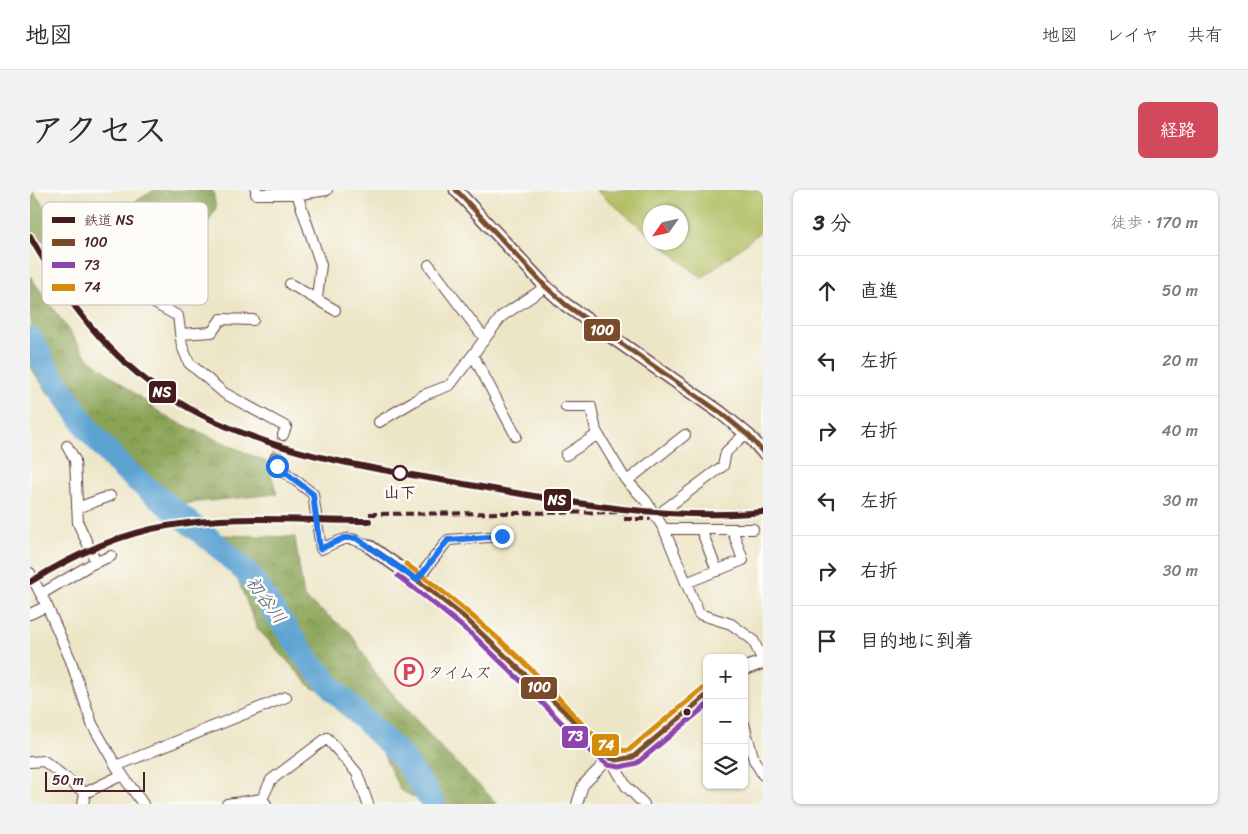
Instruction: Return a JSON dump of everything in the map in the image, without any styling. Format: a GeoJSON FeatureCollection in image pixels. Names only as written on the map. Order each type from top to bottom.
{"type":"FeatureCollection","features":[{"type":"Feature","properties":{"kind":"street"},"geometry":{"type":"LineString","coordinates":[[256,190],[256,194],[297,194],[327,190]]}},
{"type":"Feature","properties":{"kind":"street"},"geometry":{"type":"LineString","coordinates":[[456,190],[546,287],[566,305],[721,413],[746,433],[763,452]]}},
{"type":"Feature","properties":{"kind":"street"},"geometry":{"type":"LineString","coordinates":[[297,194],[321,265],[317,298]]}},
{"type":"Feature","properties":{"kind":"street"},"geometry":{"type":"LineString","coordinates":[[429,265],[485,339]]}},
{"type":"Feature","properties":{"kind":"street"},"geometry":{"type":"LineString","coordinates":[[290,284],[317,298],[334,310]]}},
{"type":"Feature","properties":{"kind":"street"},"geometry":{"type":"LineString","coordinates":[[379,422],[424,395],[450,385],[502,316],[546,287]]}},
{"type":"Feature","properties":{"kind":"street"},"geometry":{"type":"LineString","coordinates":[[158,305],[178,316],[182,346],[189,363],[224,393],[286,427],[283,434]]}},
{"type":"Feature","properties":{"kind":"street"},"geometry":{"type":"LineString","coordinates":[[180,334],[212,332],[221,319],[253,320]]}},
{"type":"Feature","properties":{"kind":"street"},"geometry":{"type":"LineString","coordinates":[[473,355],[516,436]]}},
{"type":"Feature","properties":{"kind":"street"},"geometry":{"type":"LineString","coordinates":[[566,407],[591,407],[596,431],[627,481],[646,501],[664,529],[699,614],[731,624],[753,640],[763,661],[748,668]]}},
{"type":"Feature","properties":{"kind":"street"},"geometry":{"type":"LineString","coordinates":[[656,516],[723,466],[726,452],[746,433]]}},
{"type":"Feature","properties":{"kind":"street"},"geometry":{"type":"LineString","coordinates":[[566,454],[598,434]]}},
{"type":"Feature","properties":{"kind":"street"},"geometry":{"type":"LineString","coordinates":[[627,481],[685,435]]}},
{"type":"Feature","properties":{"kind":"street"},"geometry":{"type":"LineString","coordinates":[[67,446],[75,460],[78,523],[96,562]]}},
{"type":"Feature","properties":{"kind":"street"},"geometry":{"type":"LineString","coordinates":[[275,458],[277,466],[313,494],[320,549],[344,538],[356,538],[417,580],[498,647],[566,714],[600,751],[610,758],[626,786],[644,804]]}},
{"type":"Feature","properties":{"kind":"street"},"geometry":{"type":"LineString","coordinates":[[77,508],[110,496]]}},
{"type":"Feature","properties":{"kind":"street"},"geometry":{"type":"LineString","coordinates":[[664,529],[753,529]]}},
{"type":"Feature","properties":{"kind":"street"},"geometry":{"type":"LineString","coordinates":[[702,529],[717,571]]}},
{"type":"Feature","properties":{"kind":"street"},"geometry":{"type":"LineString","coordinates":[[686,583],[744,560],[732,529]]}},
{"type":"Feature","properties":{"kind":"street"},"geometry":{"type":"LineString","coordinates":[[417,580],[448,540],[502,536]]}},
{"type":"Feature","properties":{"kind":"street"},"geometry":{"type":"LineString","coordinates":[[41,594],[96,562],[111,556]]}},
{"type":"Feature","properties":{"kind":"street"},"geometry":{"type":"LineString","coordinates":[[30,573],[71,661],[92,724],[119,771],[143,804]]}},
{"type":"Feature","properties":{"kind":"street"},"geometry":{"type":"LineString","coordinates":[[30,614],[47,606]]}},
{"type":"Feature","properties":{"kind":"street"},"geometry":{"type":"LineString","coordinates":[[84,793],[119,771],[286,697]]}},
{"type":"Feature","properties":{"kind":"street"},"geometry":{"type":"LineString","coordinates":[[610,758],[625,760],[633,757],[703,698]]}},
{"type":"Feature","properties":{"kind":"street"},"geometry":{"type":"LineString","coordinates":[[227,804],[264,802],[271,780],[327,738],[357,773],[368,804]]}},
{"type":"Feature","properties":{"kind":"street"},"geometry":{"type":"LineString","coordinates":[[748,738],[754,760],[763,775]]}},
{"type":"Feature","properties":{"kind":"street"},"geometry":{"type":"LineString","coordinates":[[576,804],[584,785],[610,758]]}},
{"type":"Feature","properties":{"kind":"street"},"geometry":{"type":"LineString","coordinates":[[30,762],[44,761],[84,793]]}},
{"type":"Feature","properties":{"kind":"street"},"geometry":{"type":"LineString","coordinates":[[83,804],[84,793]]}},
{"type":"Feature","properties":{"kind":"green space"},"geometry":{"type":"Polygon","coordinates":[[[30,190],[32,190],[42,203],[42,240],[30,237],[30,190]]]}},
{"type":"Feature","properties":{"kind":"green space"},"geometry":{"type":"Polygon","coordinates":[[[154,190],[213,190],[216,208],[208,223],[208,202],[135,202],[154,190]]]}},
{"type":"Feature","properties":{"kind":"green space"},"geometry":{"type":"Polygon","coordinates":[[[596,190],[763,190],[763,230],[702,278],[668,250],[688,250],[688,205],[643,205],[643,229],[596,190]]]}},
{"type":"Feature","properties":{"kind":"green space"},"geometry":{"type":"Polygon","coordinates":[[[30,276],[42,293],[42,305],[51,305],[88,358],[166,417],[267,462],[277,494],[180,504],[123,454],[48,393],[30,366],[30,276]]]}},
{"type":"Feature","properties":{"kind":"green space"},"geometry":{"type":"Polygon","coordinates":[[[220,535],[295,537],[304,598],[350,632],[376,675],[442,749],[498,804],[422,804],[420,800],[400,790],[358,700],[312,688],[257,628],[220,535]]]}},
{"type":"Feature","properties":{"kind":"waterway","name":"初谷川"},"geometry":{"type":"LineString","coordinates":[[30,338],[50,373],[88,429],[122,468],[218,546],[249,575],[309,661],[335,691],[403,758],[434,804]]}},
{"type":"Feature","properties":{"kind":"tunnel"},"geometry":{"type":"LineString","coordinates":[[275,458],[283,435]]}},
{"type":"Feature","properties":{"kind":"railway"},"geometry":{"type":"LineString","coordinates":[[369,514],[651,512]]}},
{"type":"Feature","properties":{"kind":"railway"},"geometry":{"type":"LineString","coordinates":[[624,519],[650,519]]}},
{"type":"Feature","properties":{"kind":"rail line","name":"NS"},"geometry":{"type":"LineString","coordinates":[[30,236],[42,256]]}},
{"type":"Feature","properties":{"kind":"rail line","name":"NS"},"geometry":{"type":"LineString","coordinates":[[74,305],[108,346],[127,364],[170,397],[240,432],[277,445],[315,456],[392,472],[579,503],[653,512],[690,514],[763,512]]}},
{"type":"Feature","properties":{"kind":"rail line","name":"NS"},"geometry":{"type":"LineString","coordinates":[[30,582],[62,563],[113,540],[167,526],[192,522],[242,519],[369,521]]}},
{"type":"Feature","properties":{"kind":"transit line","name":"100"},"geometry":{"type":"LineString","coordinates":[[456,190],[546,287],[566,305],[721,413],[749,436],[763,452]]}},
{"type":"Feature","properties":{"kind":"transit line","name":"100"},"geometry":{"type":"LineString","coordinates":[[370,547],[417,580],[464,617],[567,714],[600,751],[610,758],[617,760],[633,757],[703,698]]}},
{"type":"Feature","properties":{"kind":"transit line","name":"74"},"geometry":{"type":"LineString","coordinates":[[406,564],[460,605],[494,635],[543,681],[595,737],[614,751],[629,750],[702,689]]}},
{"type":"Feature","properties":{"kind":"transit line","name":"73"},"geometry":{"type":"LineString","coordinates":[[398,576],[475,637],[583,745],[608,765],[620,767],[637,763],[703,708]]}},
{"type":"Feature","properties":{"kind":"place","name":"山下"},"geometry":{"type":"Point","coordinates":[400,473]}},
{"type":"Feature","properties":{"kind":"place","name":"タイムズ"},"geometry":{"type":"Point","coordinates":[409,672]}},
{"type":"Feature","properties":{"kind":"route"},"geometry":{"type":"LineString","coordinates":[[277,466],[313,494],[320,549],[344,538],[356,538],[417,580],[448,540],[502,536]]}}]}
